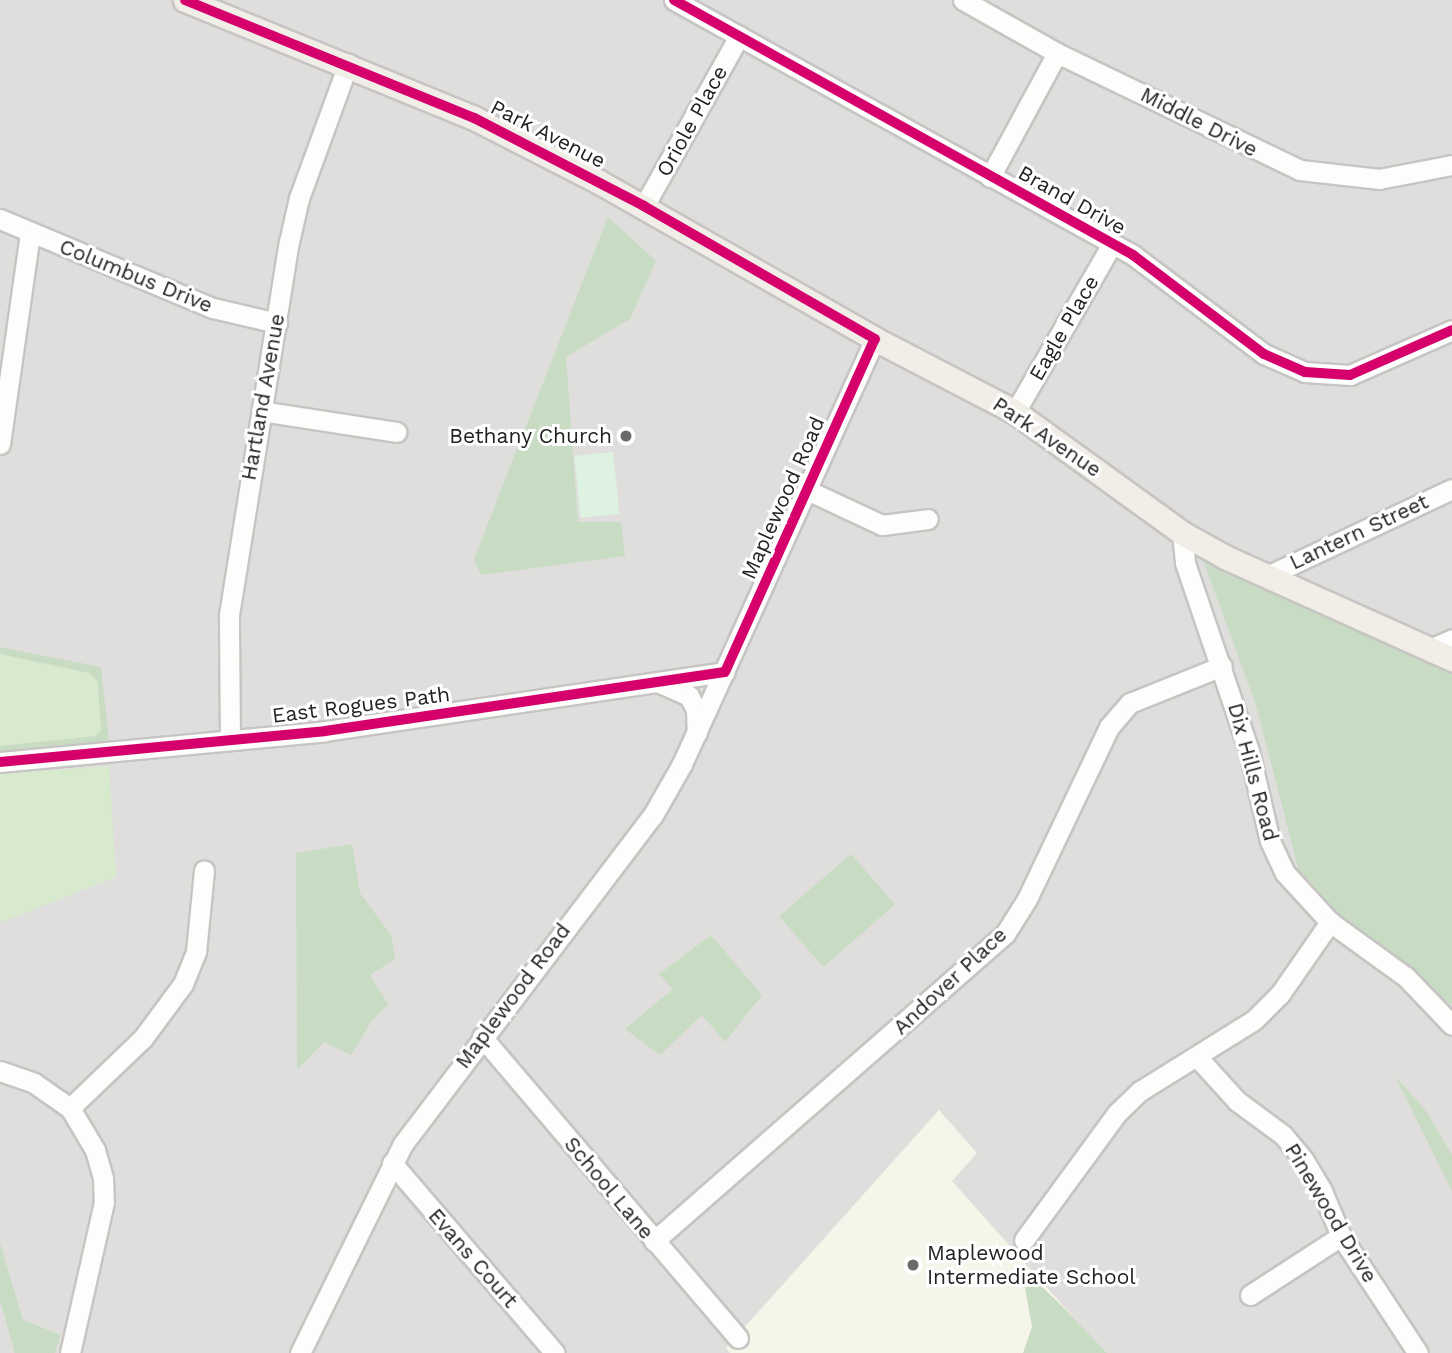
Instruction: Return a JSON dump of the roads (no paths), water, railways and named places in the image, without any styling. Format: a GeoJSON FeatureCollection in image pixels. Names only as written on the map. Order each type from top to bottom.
{"type":"FeatureCollection","features":[{"type":"Feature","properties":{"kind":"main road","name":"Park Avenue"},"geometry":{"type":"LineString","coordinates":[[185,0],[348,64],[474,118],[644,206],[875,339],[1016,412],[1182,533],[1267,576],[1452,659]]}},
{"type":"Feature","properties":{"kind":"street","name":"Brand Drive"},"geometry":{"type":"LineString","coordinates":[[674,0],[1112,244],[1264,354],[1306,372],[1350,374],[1452,330]]}},
{"type":"Feature","properties":{"kind":"street","name":"Middle Drive"},"geometry":{"type":"LineString","coordinates":[[963,0],[1057,53],[1300,170],[1380,179],[1452,165]]}},
{"type":"Feature","properties":{"kind":"street","name":"Oriole Place"},"geometry":{"type":"LineString","coordinates":[[644,206],[739,36]]}},
{"type":"Feature","properties":{"kind":"street"},"geometry":{"type":"LineString","coordinates":[[990,177],[1057,53]]}},
{"type":"Feature","properties":{"kind":"street","name":"Hartland Avenue"},"geometry":{"type":"LineString","coordinates":[[230,740],[229,615],[276,323],[299,198],[348,64]]}},
{"type":"Feature","properties":{"kind":"street","name":"Columbus Drive"},"geometry":{"type":"LineString","coordinates":[[0,219],[213,308],[276,323]]}},
{"type":"Feature","properties":{"kind":"street"},"geometry":{"type":"LineString","coordinates":[[0,444],[30,233]]}},
{"type":"Feature","properties":{"kind":"street","name":"Eagle Place"},"geometry":{"type":"LineString","coordinates":[[1016,412],[1112,244]]}},
{"type":"Feature","properties":{"kind":"street","name":"Maplewood Road"},"geometry":{"type":"LineString","coordinates":[[300,1353],[392,1163],[482,1037],[653,815],[696,738],[875,339]]}},
{"type":"Feature","properties":{"kind":"street"},"geometry":{"type":"LineString","coordinates":[[261,411],[396,432]]}},
{"type":"Feature","properties":{"kind":"street","name":"Lantern Street"},"geometry":{"type":"LineString","coordinates":[[1267,576],[1452,489]]}},
{"type":"Feature","properties":{"kind":"street"},"geometry":{"type":"LineString","coordinates":[[807,490],[882,525],[928,519]]}},
{"type":"Feature","properties":{"kind":"street","name":"Dix Hills Road"},"geometry":{"type":"LineString","coordinates":[[1182,533],[1185,563],[1249,751],[1270,841],[1285,873],[1330,922],[1406,977],[1452,1025]]}},
{"type":"Feature","properties":{"kind":"street"},"geometry":{"type":"LineString","coordinates":[[1430,649],[1452,639]]}},
{"type":"Feature","properties":{"kind":"street","name":"Andover Place"},"geometry":{"type":"LineString","coordinates":[[654,1241],[1005,934],[1027,899],[1109,727],[1129,703],[1222,666]]}},
{"type":"Feature","properties":{"kind":"street","name":"East Rogues Path"},"geometry":{"type":"LineString","coordinates":[[0,762],[325,731],[725,672]]}},
{"type":"Feature","properties":{"kind":"street"},"geometry":{"type":"LineString","coordinates":[[659,682],[682,691],[693,702],[699,722],[696,738]]}},
{"type":"Feature","properties":{"kind":"street"},"geometry":{"type":"LineString","coordinates":[[70,1108],[143,1038],[183,984],[196,952],[204,870]]}},
{"type":"Feature","properties":{"kind":"street"},"geometry":{"type":"LineString","coordinates":[[1024,1240],[1117,1113],[1140,1091],[1198,1058],[1254,1020],[1280,994],[1330,922]]}},
{"type":"Feature","properties":{"kind":"street","name":"School Lane"},"geometry":{"type":"LineString","coordinates":[[482,1037],[738,1338]]}},
{"type":"Feature","properties":{"kind":"street","name":"Pinewood Drive"},"geometry":{"type":"LineString","coordinates":[[1198,1058],[1237,1101],[1283,1135],[1303,1159],[1340,1236],[1418,1353]]}},
{"type":"Feature","properties":{"kind":"street"},"geometry":{"type":"LineString","coordinates":[[0,1071],[34,1083],[70,1108],[95,1150],[104,1202],[70,1353]]}},
{"type":"Feature","properties":{"kind":"street","name":"Evans Court"},"geometry":{"type":"LineString","coordinates":[[392,1163],[555,1353]]}},
{"type":"Feature","properties":{"kind":"street"},"geometry":{"type":"LineString","coordinates":[[1250,1295],[1340,1236]]}},
{"type":"Feature","properties":{"kind":"place","name":"Bethany Church"},"geometry":{"type":"Point","coordinates":[626,436]}},
{"type":"Feature","properties":{"kind":"place","name":"Maplewood Intermediate School"},"geometry":{"type":"Point","coordinates":[913,1265]}}]}
